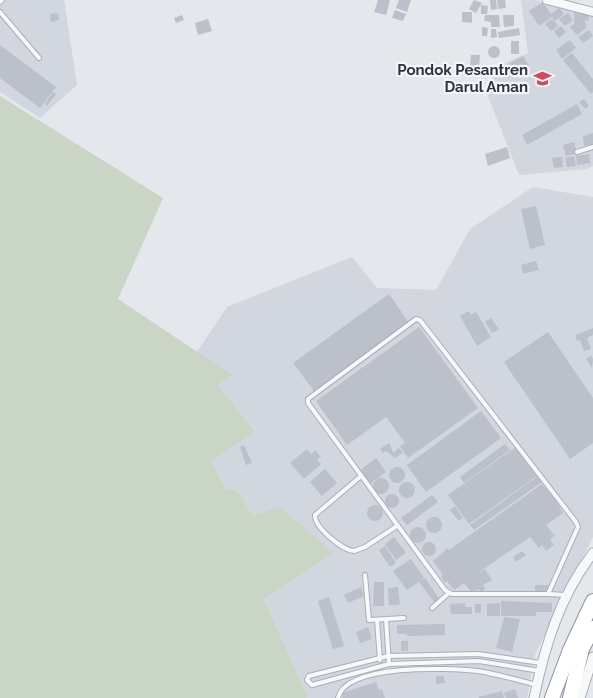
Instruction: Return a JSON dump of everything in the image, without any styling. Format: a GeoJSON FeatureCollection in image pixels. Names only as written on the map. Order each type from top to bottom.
{"type":"FeatureCollection","features":[{"type":"Feature","properties":{"kind":"highway"},"geometry":{"type":"LineString","coordinates":[[552,698],[570,650],[593,601]]}},
{"type":"Feature","properties":{"kind":"highway"},"geometry":{"type":"LineString","coordinates":[[570,698],[582,649],[593,628]]}},
{"type":"Feature","properties":{"kind":"street"},"geometry":{"type":"LineString","coordinates":[[547,0],[593,12]]}},
{"type":"Feature","properties":{"kind":"street"},"geometry":{"type":"LineString","coordinates":[[534,698],[541,667],[566,595],[593,553]]}},
{"type":"Feature","properties":{"kind":"street"},"geometry":{"type":"LineString","coordinates":[[580,698],[593,657]]}},
{"type":"Feature","properties":{"kind":"lane"},"geometry":{"type":"LineString","coordinates":[[0,12],[39,58]]}},
{"type":"Feature","properties":{"kind":"lane"},"geometry":{"type":"LineString","coordinates":[[577,152],[593,147]]}},
{"type":"Feature","properties":{"kind":"lane"},"geometry":{"type":"LineString","coordinates":[[449,593],[397,526],[313,410],[308,399],[418,318],[578,525],[548,594]]}},
{"type":"Feature","properties":{"kind":"lane"},"geometry":{"type":"LineString","coordinates":[[361,476],[315,515],[314,518],[340,546],[354,552],[397,526]]}},
{"type":"Feature","properties":{"kind":"lane"},"geometry":{"type":"LineString","coordinates":[[365,575],[369,620],[404,618]]}},
{"type":"Feature","properties":{"kind":"lane"},"geometry":{"type":"LineString","coordinates":[[432,608],[449,593],[566,595]]}},
{"type":"Feature","properties":{"kind":"lane"},"geometry":{"type":"LineString","coordinates":[[386,619],[389,664]]}},
{"type":"Feature","properties":{"kind":"lane"},"geometry":{"type":"LineString","coordinates":[[377,620],[381,664]]}},
{"type":"Feature","properties":{"kind":"lane"},"geometry":{"type":"LineString","coordinates":[[478,654],[541,667],[479,661],[381,664],[312,684],[307,680],[309,676],[388,656],[478,654]]}},
{"type":"Feature","properties":{"kind":"lane"},"geometry":{"type":"LineString","coordinates":[[338,698],[339,693],[355,681],[390,672],[416,669],[478,672],[537,685]]}},
{"type":"Feature","properties":{"kind":"shaded area"},"geometry":{"type":"Polygon","coordinates":[[[0,0],[64,0],[77,85],[40,118],[0,92],[0,0]]]}},
{"type":"Feature","properties":{"kind":"shaded area","name":"Pondok Pesantren Darul Aman"},"geometry":{"type":"Polygon","coordinates":[[[521,0],[535,0],[593,15],[593,166],[587,169],[519,175],[486,91],[498,66],[528,53],[521,0]]]}},
{"type":"Feature","properties":{"kind":"shaded area"},"geometry":{"type":"Polygon","coordinates":[[[533,187],[593,197],[593,537],[535,655],[527,698],[308,698],[264,599],[334,553],[253,516],[238,491],[225,488],[211,461],[256,431],[217,385],[231,375],[197,352],[227,307],[352,257],[377,288],[436,290],[470,229],[533,187]]]}},
{"type":"Feature","properties":{"kind":"green space"},"geometry":{"type":"Polygon","coordinates":[[[0,96],[163,198],[118,299],[232,375],[218,385],[256,432],[211,461],[225,488],[238,491],[253,516],[279,507],[334,553],[264,599],[308,698],[0,698],[0,96]]]}},
{"type":"Feature","properties":{"kind":"building"},"geometry":{"type":"Polygon","coordinates":[[[378,0],[390,0],[386,15],[374,12],[378,0]]]}},
{"type":"Feature","properties":{"kind":"building"},"geometry":{"type":"Polygon","coordinates":[[[399,0],[411,0],[407,12],[396,8],[399,0]]]}},
{"type":"Feature","properties":{"kind":"building"},"geometry":{"type":"Polygon","coordinates":[[[474,0],[482,3],[476,13],[469,9],[474,0]]]}},
{"type":"Feature","properties":{"kind":"building"},"geometry":{"type":"Polygon","coordinates":[[[490,0],[496,0],[497,9],[491,10],[490,0]]]}},
{"type":"Feature","properties":{"kind":"building"},"geometry":{"type":"Polygon","coordinates":[[[497,0],[505,0],[506,8],[498,9],[497,0]]]}},
{"type":"Feature","properties":{"kind":"building"},"geometry":{"type":"Polygon","coordinates":[[[543,2],[551,14],[559,8],[564,14],[555,21],[552,17],[539,26],[529,11],[543,2]]]}},
{"type":"Feature","properties":{"kind":"building"},"geometry":{"type":"Polygon","coordinates":[[[481,5],[488,6],[487,14],[481,14],[481,5]]]}},
{"type":"Feature","properties":{"kind":"building"},"geometry":{"type":"Polygon","coordinates":[[[574,9],[590,13],[588,21],[585,20],[586,28],[577,35],[570,27],[574,24],[574,9]]]}},
{"type":"Feature","properties":{"kind":"building"},"geometry":{"type":"Polygon","coordinates":[[[395,10],[406,14],[403,21],[392,18],[395,10]]]}},
{"type":"Feature","properties":{"kind":"building"},"geometry":{"type":"Polygon","coordinates":[[[462,12],[472,12],[472,23],[462,22],[462,12]]]}},
{"type":"Feature","properties":{"kind":"building"},"geometry":{"type":"Polygon","coordinates":[[[58,13],[59,20],[51,22],[50,14],[58,13]]]}},
{"type":"Feature","properties":{"kind":"building"},"geometry":{"type":"Polygon","coordinates":[[[568,13],[573,20],[565,26],[559,19],[568,13]]]}},
{"type":"Feature","properties":{"kind":"building"},"geometry":{"type":"Polygon","coordinates":[[[182,15],[184,20],[176,23],[174,18],[182,15]]]}},
{"type":"Feature","properties":{"kind":"building"},"geometry":{"type":"Polygon","coordinates":[[[485,15],[499,15],[500,27],[491,27],[491,22],[484,21],[485,15]]]}},
{"type":"Feature","properties":{"kind":"building"},"geometry":{"type":"Polygon","coordinates":[[[503,15],[514,15],[514,26],[504,27],[503,15]]]}},
{"type":"Feature","properties":{"kind":"building"},"geometry":{"type":"Polygon","coordinates":[[[208,19],[212,31],[198,35],[195,23],[208,19]]]}},
{"type":"Feature","properties":{"kind":"building"},"geometry":{"type":"Polygon","coordinates":[[[552,19],[558,26],[551,31],[545,24],[552,19]]]}},
{"type":"Feature","properties":{"kind":"building"},"geometry":{"type":"Polygon","coordinates":[[[561,26],[566,32],[559,38],[554,31],[561,26]]]}},
{"type":"Feature","properties":{"kind":"building"},"geometry":{"type":"Polygon","coordinates":[[[482,27],[488,28],[487,36],[482,36],[482,27]]]}},
{"type":"Feature","properties":{"kind":"building"},"geometry":{"type":"Polygon","coordinates":[[[519,28],[520,35],[499,38],[498,32],[519,28]]]}},
{"type":"Feature","properties":{"kind":"building"},"geometry":{"type":"Polygon","coordinates":[[[491,29],[496,29],[497,37],[491,38],[491,29]]]}},
{"type":"Feature","properties":{"kind":"building"},"geometry":{"type":"Polygon","coordinates":[[[589,30],[593,36],[583,43],[578,37],[589,30]]]}},
{"type":"Feature","properties":{"kind":"building"},"geometry":{"type":"Polygon","coordinates":[[[570,40],[576,48],[562,59],[556,50],[570,40]]]}},
{"type":"Feature","properties":{"kind":"building"},"geometry":{"type":"Polygon","coordinates":[[[511,41],[519,41],[519,54],[511,54],[511,41]]]}},
{"type":"Feature","properties":{"kind":"building"},"geometry":{"type":"Polygon","coordinates":[[[0,45],[56,87],[40,108],[0,78],[0,45]]]}},
{"type":"Feature","properties":{"kind":"building"},"geometry":{"type":"Polygon","coordinates":[[[494,46],[500,52],[494,58],[488,52],[494,46]]]}},
{"type":"Feature","properties":{"kind":"building"},"geometry":{"type":"Polygon","coordinates":[[[572,53],[593,79],[593,92],[591,94],[563,60],[572,53]]]}},
{"type":"Feature","properties":{"kind":"building"},"geometry":{"type":"Polygon","coordinates":[[[471,55],[480,55],[479,67],[470,67],[471,55]]]}},
{"type":"Feature","properties":{"kind":"building"},"geometry":{"type":"Polygon","coordinates":[[[523,56],[529,66],[508,78],[503,67],[523,56]]]}},
{"type":"Feature","properties":{"kind":"building"},"geometry":{"type":"Polygon","coordinates":[[[492,67],[492,76],[481,77],[481,68],[492,67]]]}},
{"type":"Feature","properties":{"kind":"building"},"geometry":{"type":"Polygon","coordinates":[[[53,92],[56,94],[47,106],[45,104],[53,92]]]}},
{"type":"Feature","properties":{"kind":"building"},"geometry":{"type":"Polygon","coordinates":[[[584,99],[589,106],[585,109],[579,102],[584,99]]]}},
{"type":"Feature","properties":{"kind":"building"},"geometry":{"type":"Polygon","coordinates":[[[577,104],[582,114],[527,145],[522,135],[577,104]]]}},
{"type":"Feature","properties":{"kind":"building"},"geometry":{"type":"Polygon","coordinates":[[[593,133],[593,145],[584,146],[583,136],[593,133]]]}},
{"type":"Feature","properties":{"kind":"building"},"geometry":{"type":"Polygon","coordinates":[[[574,142],[577,153],[566,156],[563,145],[574,142]]]}},
{"type":"Feature","properties":{"kind":"building"},"geometry":{"type":"Polygon","coordinates":[[[507,147],[510,158],[488,166],[485,154],[507,147]]]}},
{"type":"Feature","properties":{"kind":"building"},"geometry":{"type":"Polygon","coordinates":[[[589,154],[590,163],[577,165],[576,156],[589,154]]]}},
{"type":"Feature","properties":{"kind":"building"},"geometry":{"type":"Polygon","coordinates":[[[574,156],[576,166],[567,167],[565,158],[574,156]]]}},
{"type":"Feature","properties":{"kind":"building"},"geometry":{"type":"Polygon","coordinates":[[[562,157],[563,167],[554,168],[552,158],[562,157]]]}},
{"type":"Feature","properties":{"kind":"building"},"geometry":{"type":"Polygon","coordinates":[[[536,206],[545,245],[530,249],[521,209],[536,206]]]}},
{"type":"Feature","properties":{"kind":"building"},"geometry":{"type":"Polygon","coordinates":[[[536,261],[539,270],[523,274],[521,265],[536,261]]]}},
{"type":"Feature","properties":{"kind":"building"},"geometry":{"type":"Polygon","coordinates":[[[389,294],[409,323],[314,391],[293,363],[389,294]]]}},
{"type":"Feature","properties":{"kind":"building"},"geometry":{"type":"Polygon","coordinates":[[[469,311],[471,315],[476,312],[491,337],[477,346],[460,316],[469,311]]]}},
{"type":"Feature","properties":{"kind":"building"},"geometry":{"type":"Polygon","coordinates":[[[491,318],[499,329],[492,333],[485,322],[491,318]]]}},
{"type":"Feature","properties":{"kind":"building"},"geometry":{"type":"Polygon","coordinates":[[[419,327],[478,408],[408,458],[400,446],[405,443],[386,417],[347,445],[316,401],[419,327]]]}},
{"type":"Feature","properties":{"kind":"building"},"geometry":{"type":"Polygon","coordinates":[[[593,328],[593,335],[587,338],[591,349],[584,351],[580,340],[577,341],[575,335],[593,328]]]}},
{"type":"Feature","properties":{"kind":"building"},"geometry":{"type":"Polygon","coordinates":[[[548,332],[593,398],[593,443],[570,459],[504,362],[548,332]]]}},
{"type":"Feature","properties":{"kind":"building"},"geometry":{"type":"Polygon","coordinates":[[[591,356],[593,359],[592,368],[586,359],[591,356]]]}},
{"type":"Feature","properties":{"kind":"building"},"geometry":{"type":"Polygon","coordinates":[[[481,411],[501,438],[426,492],[407,465],[481,411]]]}},
{"type":"Feature","properties":{"kind":"building"},"geometry":{"type":"Polygon","coordinates":[[[390,444],[393,453],[399,448],[403,453],[395,458],[386,451],[383,453],[380,449],[390,444]]]}},
{"type":"Feature","properties":{"kind":"building"},"geometry":{"type":"Polygon","coordinates":[[[505,444],[510,450],[464,483],[460,477],[505,444]]]}},
{"type":"Feature","properties":{"kind":"building"},"geometry":{"type":"Polygon","coordinates":[[[244,445],[252,463],[246,465],[240,447],[244,445]]]}},
{"type":"Feature","properties":{"kind":"building"},"geometry":{"type":"Polygon","coordinates":[[[516,447],[537,476],[469,524],[448,495],[516,447]]]}},
{"type":"Feature","properties":{"kind":"building"},"geometry":{"type":"Polygon","coordinates":[[[307,449],[311,454],[315,450],[321,457],[317,460],[321,464],[304,479],[290,463],[307,449]]]}},
{"type":"Feature","properties":{"kind":"building"},"geometry":{"type":"Polygon","coordinates":[[[376,458],[386,472],[370,484],[359,471],[376,458]]]}},
{"type":"Feature","properties":{"kind":"building"},"geometry":{"type":"Polygon","coordinates":[[[397,467],[403,469],[405,475],[403,481],[397,483],[391,481],[389,475],[391,469],[397,467]]]}},
{"type":"Feature","properties":{"kind":"building"},"geometry":{"type":"Polygon","coordinates":[[[325,469],[337,483],[322,496],[310,482],[325,469]]]}},
{"type":"Feature","properties":{"kind":"building"},"geometry":{"type":"Polygon","coordinates":[[[538,476],[542,482],[474,530],[470,525],[538,476]]]}},
{"type":"Feature","properties":{"kind":"building"},"geometry":{"type":"Polygon","coordinates":[[[381,478],[387,480],[389,486],[387,492],[381,494],[375,492],[373,486],[375,480],[381,478]]]}},
{"type":"Feature","properties":{"kind":"building"},"geometry":{"type":"Polygon","coordinates":[[[407,482],[413,484],[415,490],[413,496],[407,498],[401,496],[399,490],[401,484],[407,482]]]}},
{"type":"Feature","properties":{"kind":"building"},"geometry":{"type":"Polygon","coordinates":[[[542,484],[554,498],[563,513],[546,525],[555,536],[550,539],[554,545],[546,551],[542,545],[539,548],[530,537],[475,575],[485,569],[492,580],[483,585],[485,589],[480,592],[479,589],[472,593],[464,583],[454,590],[447,581],[445,583],[441,576],[443,575],[433,561],[448,548],[449,550],[542,484]]]}},
{"type":"Feature","properties":{"kind":"building"},"geometry":{"type":"Polygon","coordinates":[[[389,494],[395,494],[399,501],[395,508],[389,508],[385,504],[385,498],[389,494]]]}},
{"type":"Feature","properties":{"kind":"building"},"geometry":{"type":"Polygon","coordinates":[[[432,495],[438,502],[407,525],[401,518],[432,495]]]}},
{"type":"Feature","properties":{"kind":"building"},"geometry":{"type":"Polygon","coordinates":[[[375,505],[381,507],[383,513],[381,519],[375,521],[369,519],[367,513],[369,507],[375,505]]]}},
{"type":"Feature","properties":{"kind":"building"},"geometry":{"type":"Polygon","coordinates":[[[455,506],[463,518],[459,521],[450,510],[455,506]]]}},
{"type":"Feature","properties":{"kind":"building"},"geometry":{"type":"Polygon","coordinates":[[[434,517],[440,519],[442,525],[440,531],[434,533],[428,531],[426,525],[428,519],[434,517]]]}},
{"type":"Feature","properties":{"kind":"building"},"geometry":{"type":"Polygon","coordinates":[[[418,527],[424,529],[426,535],[424,541],[418,543],[412,541],[410,535],[412,529],[418,527]]]}},
{"type":"Feature","properties":{"kind":"building"},"geometry":{"type":"Polygon","coordinates":[[[394,537],[406,553],[396,560],[385,544],[394,537]]]}},
{"type":"Feature","properties":{"kind":"building"},"geometry":{"type":"Polygon","coordinates":[[[426,542],[432,542],[436,549],[432,556],[426,556],[422,552],[422,546],[426,542]]]}},
{"type":"Feature","properties":{"kind":"building"},"geometry":{"type":"Polygon","coordinates":[[[385,546],[396,563],[390,567],[379,550],[385,546]]]}},
{"type":"Feature","properties":{"kind":"building"},"geometry":{"type":"Polygon","coordinates":[[[522,551],[526,555],[516,562],[513,557],[522,551]]]}},
{"type":"Feature","properties":{"kind":"building"},"geometry":{"type":"Polygon","coordinates":[[[411,559],[424,578],[407,590],[393,571],[411,559]]]}},
{"type":"Feature","properties":{"kind":"building"},"geometry":{"type":"Polygon","coordinates":[[[425,578],[440,600],[435,603],[419,582],[425,578]]]}},
{"type":"Feature","properties":{"kind":"building"},"geometry":{"type":"Polygon","coordinates":[[[374,582],[384,582],[384,606],[373,606],[374,582]]]}},
{"type":"Feature","properties":{"kind":"building"},"geometry":{"type":"Polygon","coordinates":[[[535,585],[548,585],[547,593],[535,593],[535,585]]]}},
{"type":"Feature","properties":{"kind":"building"},"geometry":{"type":"Polygon","coordinates":[[[361,587],[364,596],[348,603],[344,595],[361,587]]]}},
{"type":"Feature","properties":{"kind":"building"},"geometry":{"type":"Polygon","coordinates":[[[398,587],[400,605],[389,605],[388,588],[398,587]]]}},
{"type":"Feature","properties":{"kind":"building"},"geometry":{"type":"Polygon","coordinates":[[[329,597],[344,646],[333,649],[318,601],[329,597]]]}},
{"type":"Feature","properties":{"kind":"building"},"geometry":{"type":"Polygon","coordinates":[[[501,601],[552,603],[552,612],[536,612],[536,616],[501,616],[501,601]]]}},
{"type":"Feature","properties":{"kind":"building"},"geometry":{"type":"Polygon","coordinates":[[[465,603],[465,607],[472,607],[472,614],[451,614],[450,604],[465,603]]]}},
{"type":"Feature","properties":{"kind":"building"},"geometry":{"type":"Polygon","coordinates":[[[500,603],[500,616],[487,616],[487,604],[500,603]]]}},
{"type":"Feature","properties":{"kind":"building"},"geometry":{"type":"Polygon","coordinates":[[[475,604],[481,604],[481,613],[475,613],[475,604]]]}},
{"type":"Feature","properties":{"kind":"building"},"geometry":{"type":"Polygon","coordinates":[[[504,617],[520,619],[512,652],[496,648],[504,617]]]}},
{"type":"Feature","properties":{"kind":"building"},"geometry":{"type":"Polygon","coordinates":[[[445,624],[445,635],[407,636],[407,634],[397,634],[397,625],[445,624]]]}},
{"type":"Feature","properties":{"kind":"building"},"geometry":{"type":"Polygon","coordinates":[[[368,627],[372,639],[360,643],[356,632],[368,627]]]}},
{"type":"Feature","properties":{"kind":"building"},"geometry":{"type":"Polygon","coordinates":[[[401,641],[408,641],[408,651],[401,651],[401,641]]]}},
{"type":"Feature","properties":{"kind":"building"},"geometry":{"type":"Polygon","coordinates":[[[436,676],[444,676],[445,683],[436,684],[436,676]]]}},
{"type":"Feature","properties":{"kind":"building"},"geometry":{"type":"Polygon","coordinates":[[[376,682],[379,690],[382,689],[385,698],[343,698],[342,693],[376,682]]]}},
{"type":"Feature","properties":{"kind":"building"},"geometry":{"type":"Polygon","coordinates":[[[515,689],[518,698],[506,698],[504,693],[515,689]]]}},
{"type":"Feature","properties":{"kind":"building"},"geometry":{"type":"Polygon","coordinates":[[[502,691],[504,698],[479,698],[479,697],[502,691]]]}},
{"type":"Feature","properties":{"kind":"place","name":"Pondok Pesantren Darul Aman"},"geometry":{"type":"Point","coordinates":[542,79]}}]}
